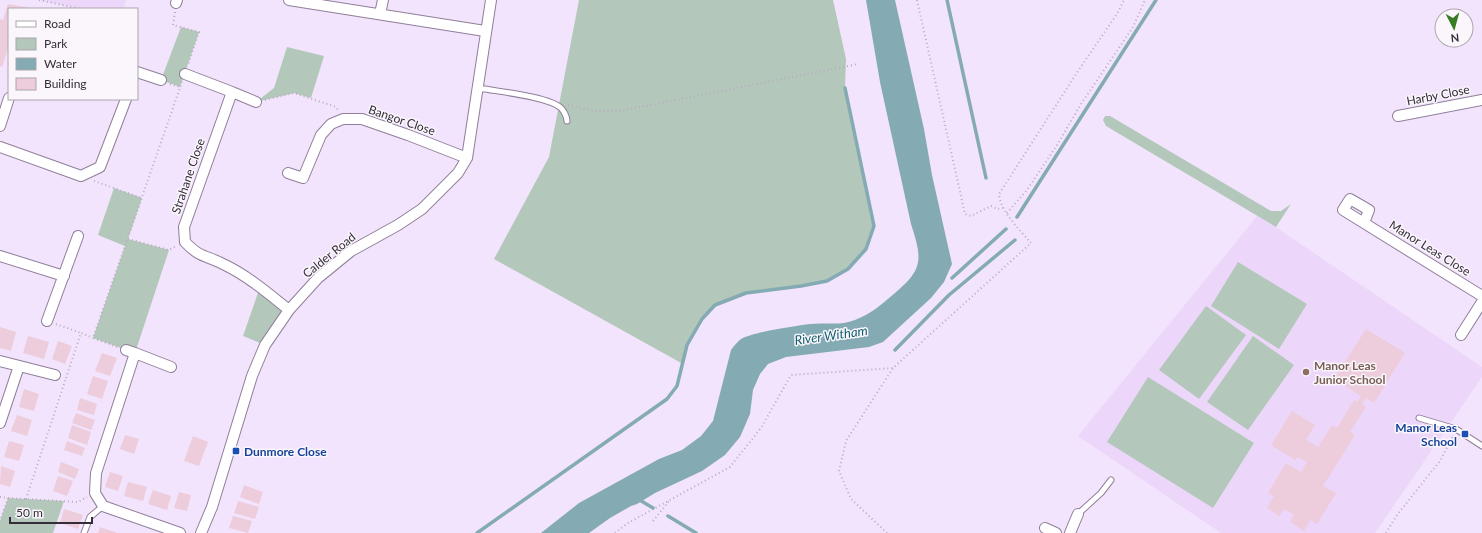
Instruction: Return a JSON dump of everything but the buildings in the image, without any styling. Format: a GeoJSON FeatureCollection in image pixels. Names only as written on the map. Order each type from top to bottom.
{"type":"FeatureCollection","features":[{"type":"Feature","properties":{"kind":"street"},"geometry":{"type":"LineString","coordinates":[[289,0],[485,31]]}},
{"type":"Feature","properties":{"kind":"street"},"geometry":{"type":"LineString","coordinates":[[380,14],[383,0]]}},
{"type":"Feature","properties":{"kind":"street","name":"Calder Road"},"geometry":{"type":"LineString","coordinates":[[201,533],[212,507],[252,376],[265,345],[288,310],[318,278],[351,251],[398,225],[422,209],[458,173],[467,158],[485,31],[491,0]]}},
{"type":"Feature","properties":{"kind":"street"},"geometry":{"type":"LineString","coordinates":[[138,72],[161,80]]}},
{"type":"Feature","properties":{"kind":"street"},"geometry":{"type":"LineString","coordinates":[[185,74],[256,102]]}},
{"type":"Feature","properties":{"kind":"street","name":"Strahane Close"},"geometry":{"type":"LineString","coordinates":[[186,242],[184,227],[232,92]]}},
{"type":"Feature","properties":{"kind":"street"},"geometry":{"type":"LineString","coordinates":[[0,126],[8,100]]}},
{"type":"Feature","properties":{"kind":"street"},"geometry":{"type":"LineString","coordinates":[[0,147],[81,176],[100,167],[126,100]]}},
{"type":"Feature","properties":{"kind":"street","name":"Harby Close"},"geometry":{"type":"LineString","coordinates":[[1398,116],[1482,100]]}},
{"type":"Feature","properties":{"kind":"street"},"geometry":{"type":"LineString","coordinates":[[288,172],[303,178],[322,135],[332,124],[343,119]]}},
{"type":"Feature","properties":{"kind":"street","name":"Bangor Close"},"geometry":{"type":"LineString","coordinates":[[343,119],[362,119],[467,158]]}},
{"type":"Feature","properties":{"kind":"street","name":"Manor Leas Close"},"geometry":{"type":"LineString","coordinates":[[1364,223],[1482,296]]}},
{"type":"Feature","properties":{"kind":"street"},"geometry":{"type":"LineString","coordinates":[[47,321],[78,236]]}},
{"type":"Feature","properties":{"kind":"street"},"geometry":{"type":"LineString","coordinates":[[186,242],[201,256],[225,264],[245,277],[288,310]]}},
{"type":"Feature","properties":{"kind":"street"},"geometry":{"type":"LineString","coordinates":[[0,256],[64,276]]}},
{"type":"Feature","properties":{"kind":"street"},"geometry":{"type":"LineString","coordinates":[[1462,335],[1482,302]]}},
{"type":"Feature","properties":{"kind":"street"},"geometry":{"type":"LineString","coordinates":[[172,367],[130,352],[96,473],[95,493],[103,506],[180,533]]}},
{"type":"Feature","properties":{"kind":"street"},"geometry":{"type":"LineString","coordinates":[[0,361],[55,375]]}},
{"type":"Feature","properties":{"kind":"street"},"geometry":{"type":"LineString","coordinates":[[0,423],[19,366]]}},
{"type":"Feature","properties":{"kind":"street"},"geometry":{"type":"LineString","coordinates":[[1070,533],[1078,514]]}},
{"type":"Feature","properties":{"kind":"street"},"geometry":{"type":"LineString","coordinates":[[1045,528],[1056,533]]}},
{"type":"Feature","properties":{"kind":"lane"},"geometry":{"type":"LineString","coordinates":[[477,89],[485,89],[549,101],[560,107],[567,117],[567,122]]}},
{"type":"Feature","properties":{"kind":"lane"},"geometry":{"type":"LineString","coordinates":[[1419,418],[1456,429],[1482,446]]}},
{"type":"Feature","properties":{"kind":"lane"},"geometry":{"type":"LineString","coordinates":[[1078,514],[1100,494],[1111,480]]}},
{"type":"Feature","properties":{"kind":"lane"},"geometry":{"type":"LineString","coordinates":[[84,533],[90,518],[103,506]]}},
{"type":"Feature","properties":{"kind":"path"},"geometry":{"type":"LineString","coordinates":[[39,0],[76,8]]}},
{"type":"Feature","properties":{"kind":"path"},"geometry":{"type":"LineString","coordinates":[[917,0],[965,214],[971,216],[991,206],[997,209],[1004,208]]}},
{"type":"Feature","properties":{"kind":"path"},"geometry":{"type":"LineString","coordinates":[[885,532],[851,499],[839,471],[846,441],[893,368],[1031,243],[1007,213],[1000,202],[999,194],[1078,71],[1117,14],[1124,0]]}},
{"type":"Feature","properties":{"kind":"path"},"geometry":{"type":"LineString","coordinates":[[1007,213],[1027,190],[1057,145],[1081,104],[1133,27],[1145,0]]}},
{"type":"Feature","properties":{"kind":"path"},"geometry":{"type":"LineString","coordinates":[[94,338],[199,32],[173,25],[176,2]]}},
{"type":"Feature","properties":{"kind":"path"},"geometry":{"type":"LineString","coordinates":[[549,101],[595,111],[620,111],[858,64]]}},
{"type":"Feature","properties":{"kind":"path"},"geometry":{"type":"LineString","coordinates":[[256,102],[294,93],[336,107],[343,119]]}},
{"type":"Feature","properties":{"kind":"path"},"geometry":{"type":"LineString","coordinates":[[81,176],[142,198]]}},
{"type":"Feature","properties":{"kind":"path"},"geometry":{"type":"LineString","coordinates":[[128,239],[169,250],[186,242]]}},
{"type":"Feature","properties":{"kind":"path"},"geometry":{"type":"LineString","coordinates":[[47,321],[130,352]]}},
{"type":"Feature","properties":{"kind":"path"},"geometry":{"type":"LineString","coordinates":[[26,499],[81,333]]}},
{"type":"Feature","properties":{"kind":"path"},"geometry":{"type":"LineString","coordinates":[[615,533],[628,523],[730,467],[760,428],[791,375],[893,368]]}},
{"type":"Feature","properties":{"kind":"path"},"geometry":{"type":"LineString","coordinates":[[55,375],[66,378]]}},
{"type":"Feature","properties":{"kind":"path"},"geometry":{"type":"LineString","coordinates":[[1386,533],[1397,515],[1440,461],[1456,429]]}},
{"type":"Feature","properties":{"kind":"path"},"geometry":{"type":"LineString","coordinates":[[0,498],[78,502],[95,493]]}},
{"type":"Feature","properties":{"kind":"path"},"geometry":{"type":"LineString","coordinates":[[0,521],[8,498]]}},
{"type":"Feature","properties":{"kind":"path"},"geometry":{"type":"LineString","coordinates":[[653,522],[670,499]]}},
{"type":"Feature","properties":{"kind":"shaded area"},"geometry":{"type":"Polygon","coordinates":[[[39,0],[126,0],[124,8],[76,8],[39,0]]]}},
{"type":"Feature","properties":{"kind":"shaded area","name":"Manor Leas Junior School"},"geometry":{"type":"Polygon","coordinates":[[[1258,215],[1482,367],[1482,377],[1375,533],[1221,533],[1078,436],[1258,215]]]}},
{"type":"Feature","properties":{"kind":"green space"},"geometry":{"type":"Polygon","coordinates":[[[579,0],[833,0],[846,59],[845,88],[874,226],[866,249],[848,269],[827,281],[746,293],[715,305],[702,319],[687,345],[683,364],[494,259],[549,157],[579,0]]]}},
{"type":"Feature","properties":{"kind":"green space"},"geometry":{"type":"Polygon","coordinates":[[[181,27],[199,32],[180,87],[161,80],[181,27]]]}},
{"type":"Feature","properties":{"kind":"green space"},"geometry":{"type":"Polygon","coordinates":[[[287,47],[324,56],[311,98],[294,93],[256,102],[274,88],[287,47]]]}},
{"type":"Feature","properties":{"kind":"green space"},"geometry":{"type":"Polygon","coordinates":[[[1105,116],[1110,116],[1271,211],[1281,211],[1291,204],[1276,227],[1106,126],[1103,120],[1105,116]]]}},
{"type":"Feature","properties":{"kind":"green space"},"geometry":{"type":"Polygon","coordinates":[[[114,188],[142,198],[128,239],[169,250],[135,353],[93,338],[125,246],[98,235],[114,188]]]}},
{"type":"Feature","properties":{"kind":"green space"},"geometry":{"type":"Polygon","coordinates":[[[1238,262],[1307,304],[1279,349],[1211,306],[1238,262]]]}},
{"type":"Feature","properties":{"kind":"green space"},"geometry":{"type":"Polygon","coordinates":[[[260,287],[289,310],[265,345],[243,336],[260,287]]]}},
{"type":"Feature","properties":{"kind":"green space"},"geometry":{"type":"Polygon","coordinates":[[[1206,306],[1246,335],[1199,399],[1159,370],[1206,306]]]}},
{"type":"Feature","properties":{"kind":"green space"},"geometry":{"type":"Polygon","coordinates":[[[1253,336],[1294,365],[1248,430],[1207,402],[1253,336]]]}},
{"type":"Feature","properties":{"kind":"green space"},"geometry":{"type":"Polygon","coordinates":[[[1148,377],[1254,443],[1213,508],[1107,442],[1148,377]]]}},
{"type":"Feature","properties":{"kind":"green space"},"geometry":{"type":"Polygon","coordinates":[[[8,498],[64,501],[53,533],[0,533],[0,521],[8,498]]]}},
{"type":"Feature","properties":{"kind":"water","name":"River Witham"},"geometry":{"type":"Polygon","coordinates":[[[866,0],[895,0],[952,264],[944,282],[931,298],[883,342],[869,347],[786,357],[768,364],[760,374],[753,390],[750,414],[740,437],[725,455],[702,471],[631,506],[610,518],[589,533],[541,533],[579,503],[659,459],[682,450],[701,436],[713,421],[731,350],[741,339],[755,334],[785,328],[816,324],[844,323],[855,320],[881,305],[904,285],[916,270],[918,262],[917,246],[880,82],[866,0]]]}},
{"type":"Feature","properties":{"kind":"waterway"},"geometry":{"type":"LineString","coordinates":[[947,0],[986,178]]}},
{"type":"Feature","properties":{"kind":"waterway"},"geometry":{"type":"LineString","coordinates":[[1017,217],[1156,0]]}},
{"type":"Feature","properties":{"kind":"waterway"},"geometry":{"type":"LineString","coordinates":[[477,533],[667,399],[677,386],[687,345],[702,319],[715,305],[746,293],[827,281],[848,269],[866,249],[874,226],[845,88]]}},
{"type":"Feature","properties":{"kind":"waterway"},"geometry":{"type":"LineString","coordinates":[[952,278],[1006,229]]}},
{"type":"Feature","properties":{"kind":"waterway"},"geometry":{"type":"LineString","coordinates":[[895,350],[949,295],[1015,240]]}},
{"type":"Feature","properties":{"kind":"waterway"},"geometry":{"type":"LineString","coordinates":[[638,499],[653,508]]}},
{"type":"Feature","properties":{"kind":"waterway"},"geometry":{"type":"LineString","coordinates":[[668,516],[696,533]]}},
{"type":"Feature","properties":{"kind":"place","name":"Manor Leas Junior School"},"geometry":{"type":"Point","coordinates":[1306,372]}},
{"type":"Feature","properties":{"kind":"place","name":"Manor Leas School"},"geometry":{"type":"Point","coordinates":[1465,434]}},
{"type":"Feature","properties":{"kind":"place","name":"Dunmore Close"},"geometry":{"type":"Point","coordinates":[236,451]}}]}
